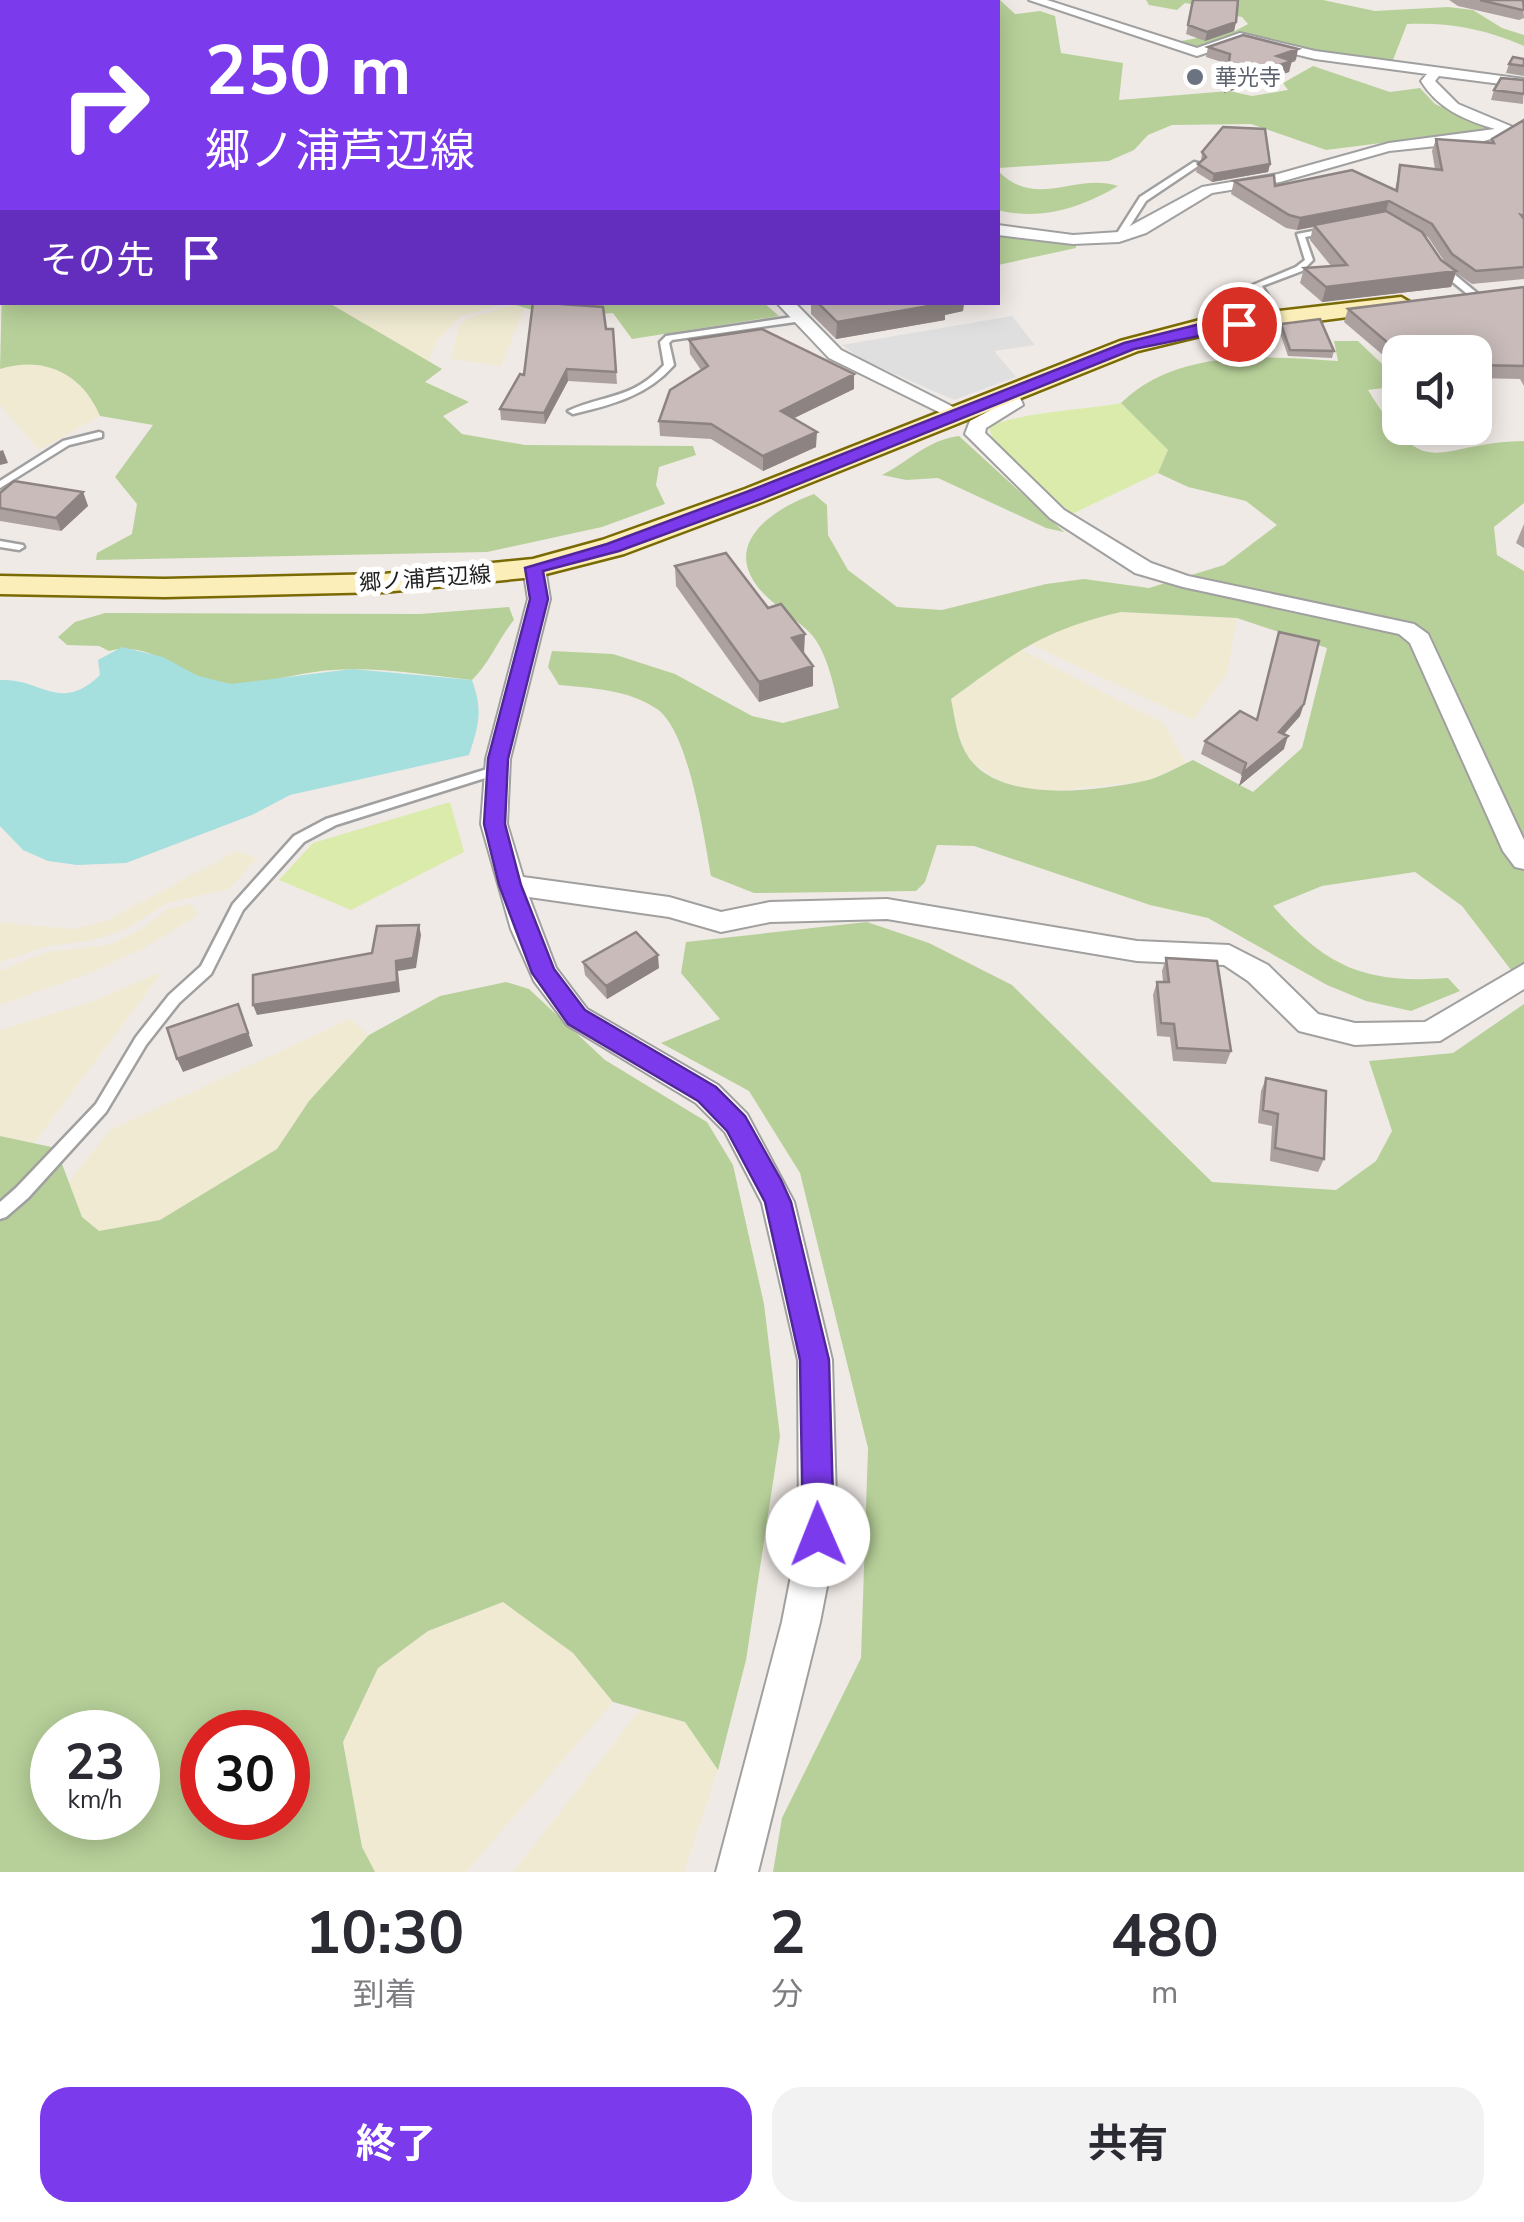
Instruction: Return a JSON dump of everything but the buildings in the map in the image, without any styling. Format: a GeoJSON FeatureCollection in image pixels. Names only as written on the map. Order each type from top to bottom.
{"type":"FeatureCollection","features":[{"type":"Feature","properties":{"kind":"main road","name":"郷ノ浦芦辺線"},"geometry":{"type":"LineString","coordinates":[[0,584],[164,588],[384,582],[534,568],[613,548],[1129,346],[1200,328],[1507,291]]}},
{"type":"Feature","properties":{"kind":"street"},"geometry":{"type":"LineString","coordinates":[[1035,0],[1197,52],[1240,38],[1315,55],[1524,83]]}},
{"type":"Feature","properties":{"kind":"street"},"geometry":{"type":"LineString","coordinates":[[1436,70],[1428,81],[1435,96],[1470,115],[1517,131]]}},
{"type":"Feature","properties":{"kind":"street"},"geometry":{"type":"LineString","coordinates":[[1000,230],[1080,241],[1118,238],[1132,234],[1197,193],[1280,178],[1349,156],[1406,144],[1492,137],[1517,131]]}},
{"type":"Feature","properties":{"kind":"street"},"geometry":{"type":"LineString","coordinates":[[787,305],[835,354],[958,414]]}},
{"type":"Feature","properties":{"kind":"street"},"geometry":{"type":"LineString","coordinates":[[1010,394],[1014,405],[977,425],[975,434],[1057,514],[1143,568],[1183,581],[1406,628],[1420,640],[1516,851],[1524,860]]}},
{"type":"Feature","properties":{"kind":"street"},"geometry":{"type":"LineString","coordinates":[[534,568],[539,599],[497,770],[494,824],[510,885],[544,973],[576,1017],[707,1094],[736,1123],[778,1202],[815,1360],[818,1535],[801,1622],[737,1872]]}},
{"type":"Feature","properties":{"kind":"street"},"geometry":{"type":"LineString","coordinates":[[510,885],[670,907],[721,922],[770,912],[887,909],[1136,951],[1229,955],[1258,973],[1309,1022],[1355,1034],[1430,1033],[1524,974]]}},
{"type":"Feature","properties":{"kind":"lane"},"geometry":{"type":"LineString","coordinates":[[1118,238],[1144,199],[1197,164]]}},
{"type":"Feature","properties":{"kind":"lane"},"geometry":{"type":"LineString","coordinates":[[1278,319],[1257,285],[1309,260],[1300,236],[1333,229]]}},
{"type":"Feature","properties":{"kind":"lane"},"geometry":{"type":"LineString","coordinates":[[1432,256],[1442,271],[1474,295]]}},
{"type":"Feature","properties":{"kind":"lane"},"geometry":{"type":"LineString","coordinates":[[573,411],[629,395],[659,378],[668,365],[664,342],[669,338],[799,319]]}},
{"type":"Feature","properties":{"kind":"lane"},"geometry":{"type":"LineString","coordinates":[[0,486],[66,443],[99,436]]}},
{"type":"Feature","properties":{"kind":"lane"},"geometry":{"type":"LineString","coordinates":[[0,544],[20,547]]}},
{"type":"Feature","properties":{"kind":"lane"},"geometry":{"type":"LineString","coordinates":[[0,1212],[101,1108],[141,1041],[174,1000],[206,970],[238,907],[299,838],[331,822],[497,770]]}},
{"type":"Feature","properties":{"kind":"shaded area"},"geometry":{"type":"Polygon","coordinates":[[[332,305],[500,305],[460,317],[437,341],[428,361],[332,305]]]}},
{"type":"Feature","properties":{"kind":"shaded area"},"geometry":{"type":"Polygon","coordinates":[[[512,305],[524,308],[501,366],[451,359],[459,326],[469,318],[512,305]]]}},
{"type":"Feature","properties":{"kind":"shaded area"},"geometry":{"type":"Polygon","coordinates":[[[1012,316],[1035,345],[994,351],[1016,377],[954,400],[863,360],[842,345],[1012,316]]]}},
{"type":"Feature","properties":{"kind":"shaded area"},"geometry":{"type":"Polygon","coordinates":[[[19,363],[57,367],[91,394],[100,416],[39,450],[0,405],[0,369],[19,363]]]}},
{"type":"Feature","properties":{"kind":"shaded area"},"geometry":{"type":"Polygon","coordinates":[[[1121,612],[1237,618],[1227,673],[1193,720],[1028,643],[1074,623],[1121,612]]]}},
{"type":"Feature","properties":{"kind":"shaded area"},"geometry":{"type":"Polygon","coordinates":[[[1019,649],[1163,723],[1186,763],[1147,781],[1042,792],[1002,782],[969,760],[958,734],[951,699],[1019,649]]]}},
{"type":"Feature","properties":{"kind":"shaded area"},"geometry":{"type":"Polygon","coordinates":[[[237,851],[257,858],[229,889],[167,903],[126,929],[94,940],[48,946],[0,962],[0,923],[73,929],[106,921],[237,851]]]}},
{"type":"Feature","properties":{"kind":"shaded area"},"geometry":{"type":"Polygon","coordinates":[[[192,904],[198,915],[144,948],[87,974],[0,1005],[0,971],[47,952],[109,945],[141,929],[168,909],[192,904]]]}},
{"type":"Feature","properties":{"kind":"shaded area"},"geometry":{"type":"Polygon","coordinates":[[[163,971],[34,1143],[0,1136],[0,1030],[91,1002],[163,971]]]}},
{"type":"Feature","properties":{"kind":"shaded area"},"geometry":{"type":"Polygon","coordinates":[[[350,1019],[369,1035],[309,1101],[277,1149],[160,1220],[99,1231],[82,1217],[69,1182],[110,1130],[350,1019]]]}},
{"type":"Feature","properties":{"kind":"shaded area"},"geometry":{"type":"Polygon","coordinates":[[[504,1602],[573,1653],[613,1702],[466,1872],[375,1872],[362,1847],[343,1742],[378,1668],[428,1631],[504,1602]]]}},
{"type":"Feature","properties":{"kind":"shaded area"},"geometry":{"type":"Polygon","coordinates":[[[640,1710],[685,1722],[718,1770],[684,1872],[513,1872],[640,1710]]]}},
{"type":"Feature","properties":{"kind":"green space"},"geometry":{"type":"Polygon","coordinates":[[[1000,0],[1015,14],[1040,11],[1055,16],[1061,53],[1123,63],[1119,100],[1229,91],[1252,96],[1288,90],[1283,83],[1313,66],[1390,92],[1420,88],[1435,104],[1492,129],[1326,150],[1251,124],[1172,125],[1148,135],[1134,150],[1109,161],[1000,168],[1000,0]]]}},
{"type":"Feature","properties":{"kind":"green space"},"geometry":{"type":"Polygon","coordinates":[[[1146,0],[1323,0],[1375,11],[1448,7],[1473,10],[1502,28],[1524,35],[1524,46],[1481,31],[1407,24],[1393,60],[1315,52],[1235,35],[1197,47],[1181,41],[1235,31],[1248,24],[1242,17],[1221,13],[1222,9],[1185,3],[1177,10],[1149,5],[1146,0]]]}},
{"type":"Feature","properties":{"kind":"green space"},"geometry":{"type":"Polygon","coordinates":[[[1000,172],[1027,188],[1087,183],[1118,186],[1090,201],[1060,210],[1000,210],[1000,172]]]}},
{"type":"Feature","properties":{"kind":"green space"},"geometry":{"type":"Polygon","coordinates":[[[1000,234],[1076,243],[1076,248],[1000,265],[1000,234]]]}},
{"type":"Feature","properties":{"kind":"green space"},"geometry":{"type":"Polygon","coordinates":[[[2,305],[332,305],[442,369],[425,382],[469,402],[443,416],[462,434],[525,445],[693,446],[696,455],[659,467],[656,485],[665,504],[602,527],[487,552],[96,560],[97,553],[132,534],[137,504],[115,477],[153,425],[100,416],[83,389],[60,371],[32,365],[0,369],[2,305]]]}},
{"type":"Feature","properties":{"kind":"green space"},"geometry":{"type":"Polygon","coordinates":[[[518,305],[766,305],[779,316],[632,339],[613,313],[535,310],[518,305]]]}},
{"type":"Feature","properties":{"kind":"green space"},"geometry":{"type":"Polygon","coordinates":[[[1334,341],[1358,341],[1382,364],[1382,388],[1368,390],[1382,411],[1382,445],[1414,445],[1435,453],[1524,441],[1524,503],[1494,527],[1497,555],[1524,571],[1524,987],[1462,906],[1415,872],[1322,886],[1273,906],[1312,944],[1350,968],[1394,978],[1448,978],[1460,991],[1411,1011],[1366,1001],[1327,985],[1208,918],[1150,905],[974,846],[937,845],[925,882],[916,891],[754,893],[711,876],[693,786],[668,721],[657,709],[635,698],[559,685],[548,667],[552,651],[613,654],[675,674],[752,716],[783,723],[839,708],[817,642],[764,594],[751,577],[746,560],[748,545],[767,520],[814,494],[827,505],[828,535],[848,570],[897,607],[942,610],[1046,584],[1084,579],[1149,588],[1224,565],[1277,525],[1246,501],[1188,487],[1158,473],[1168,450],[1121,403],[1143,385],[1196,364],[1282,358],[1338,361],[1334,341]],[[1121,612],[1050,635],[951,699],[957,729],[969,758],[984,773],[1004,782],[1051,790],[1124,785],[1156,777],[1193,760],[1253,792],[1302,748],[1327,648],[1237,618],[1121,612]]]}},
{"type":"Feature","properties":{"kind":"green space"},"geometry":{"type":"Polygon","coordinates":[[[1121,403],[1168,450],[1158,473],[1072,514],[993,442],[989,426],[1037,414],[1121,403]]]}},
{"type":"Feature","properties":{"kind":"green space"},"geometry":{"type":"Polygon","coordinates":[[[959,436],[1064,532],[1046,528],[938,478],[906,480],[882,475],[928,446],[959,436]]]}},
{"type":"Feature","properties":{"kind":"green space"},"geometry":{"type":"Polygon","coordinates":[[[509,607],[514,620],[472,680],[350,669],[233,684],[201,677],[141,651],[67,645],[58,637],[75,622],[105,613],[420,614],[509,607]]]}},
{"type":"Feature","properties":{"kind":"green space"},"geometry":{"type":"Polygon","coordinates":[[[450,802],[464,852],[351,910],[279,880],[313,843],[450,802]]]}},
{"type":"Feature","properties":{"kind":"green space"},"geometry":{"type":"Polygon","coordinates":[[[867,922],[929,943],[1012,985],[1212,1182],[1336,1190],[1376,1161],[1392,1131],[1369,1061],[1453,1053],[1524,1004],[1524,1872],[773,1872],[782,1818],[861,1658],[868,1448],[800,1173],[749,1091],[661,1043],[720,1019],[681,973],[686,942],[867,922]]]}},
{"type":"Feature","properties":{"kind":"green space"},"geometry":{"type":"Polygon","coordinates":[[[506,982],[529,989],[605,1060],[707,1122],[733,1165],[764,1304],[780,1436],[746,1660],[718,1770],[685,1722],[613,1702],[573,1653],[503,1602],[428,1631],[378,1668],[343,1742],[362,1847],[375,1872],[0,1872],[0,1136],[56,1148],[82,1217],[99,1231],[160,1220],[277,1149],[309,1101],[369,1035],[440,996],[506,982]]]}},
{"type":"Feature","properties":{"kind":"water"},"geometry":{"type":"Polygon","coordinates":[[[122,647],[163,657],[198,676],[231,684],[352,669],[472,680],[479,709],[475,735],[469,755],[290,795],[252,815],[126,863],[77,865],[48,861],[23,850],[0,826],[0,680],[73,692],[100,675],[98,660],[122,647]]]}},
{"type":"Feature","properties":{"kind":"place","name":"華光寺"},"geometry":{"type":"Point","coordinates":[1195,77]}},
{"type":"Feature","properties":{"kind":"route"},"geometry":{"type":"LineString","coordinates":[[818,1535],[815,1360],[778,1202],[768,1180],[736,1123],[707,1094],[576,1017],[544,973],[510,885],[494,824],[498,759],[539,599],[534,568],[613,548],[1129,346],[1200,328],[1239,324]]}}]}
